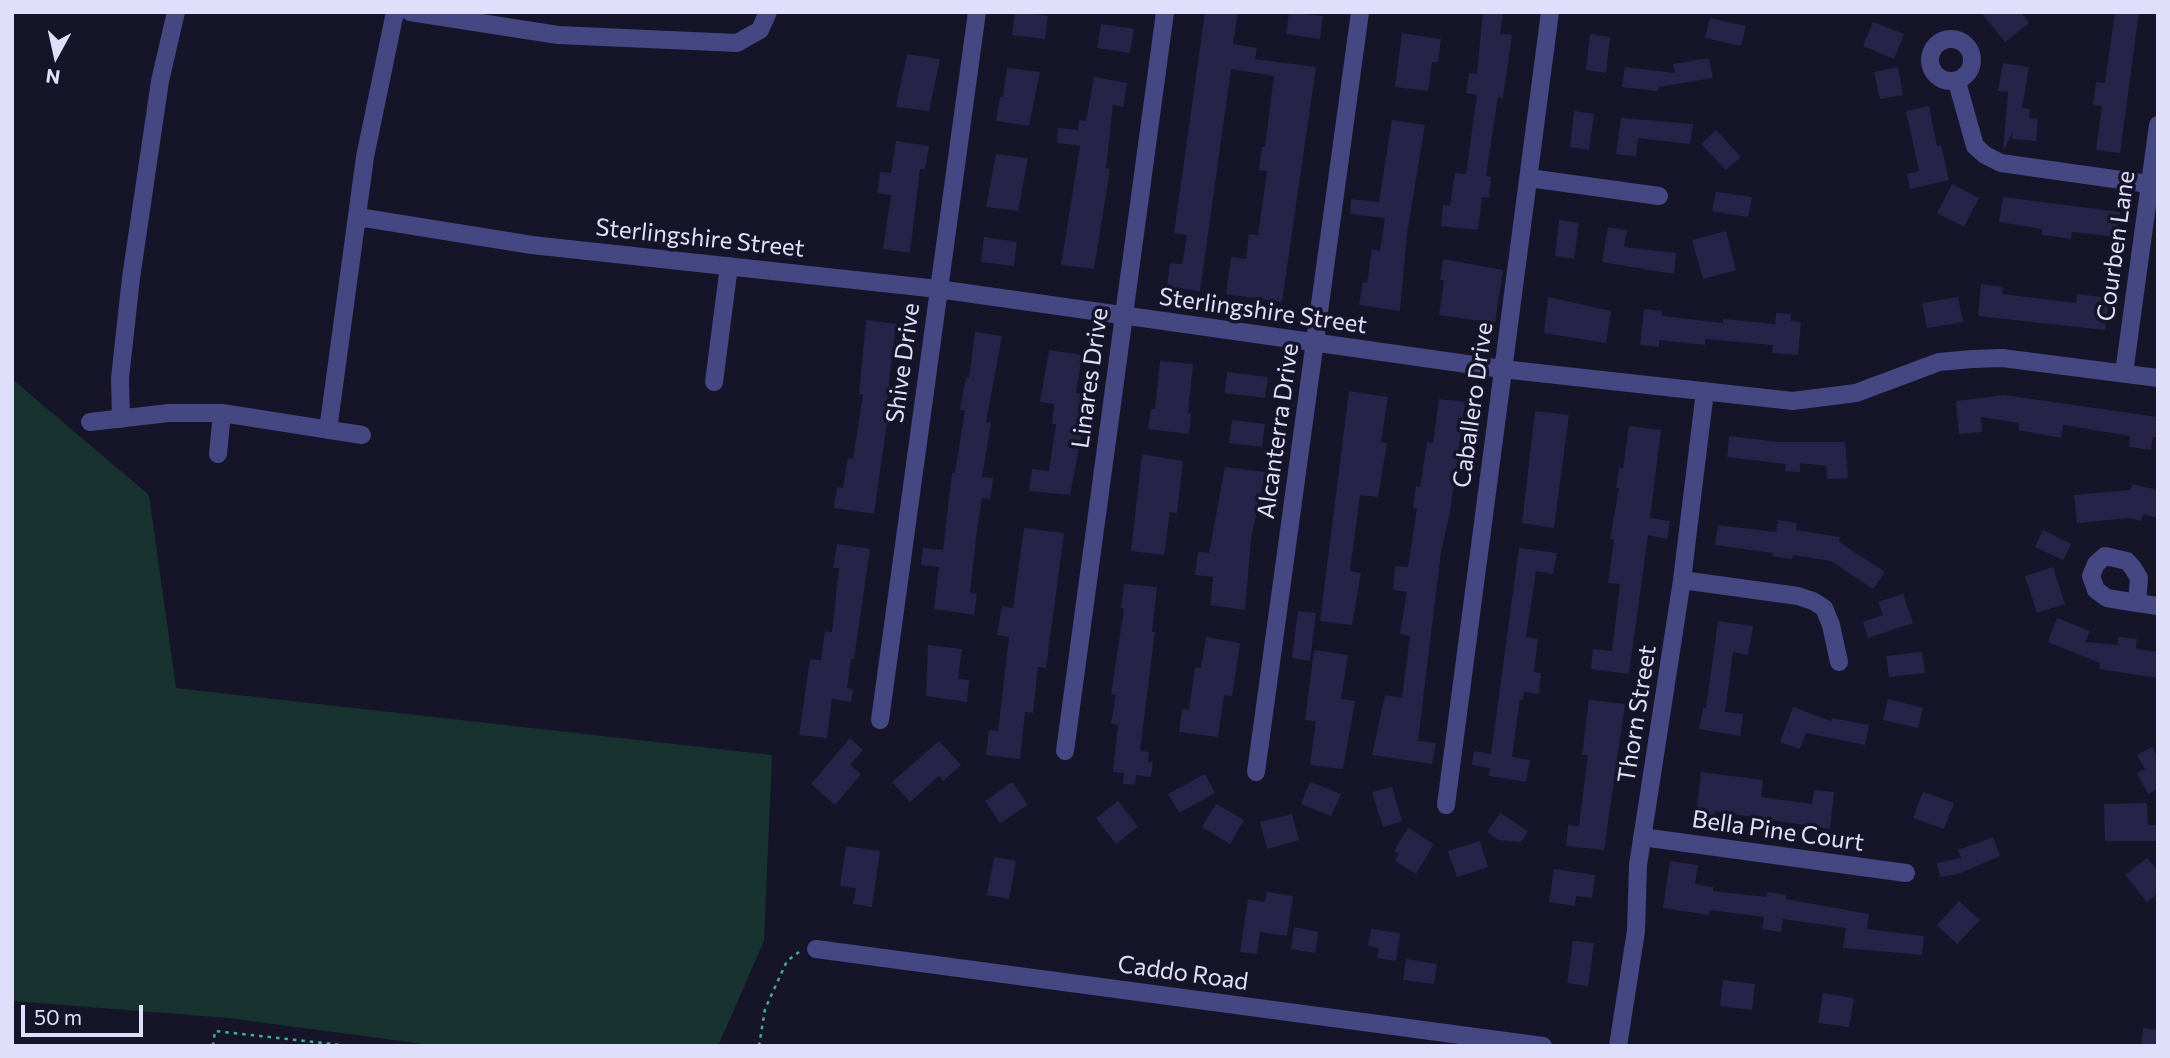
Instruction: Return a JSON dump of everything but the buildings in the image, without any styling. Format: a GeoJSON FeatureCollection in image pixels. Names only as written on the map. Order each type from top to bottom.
{"type":"FeatureCollection","features":[{"type":"Feature","properties":{"kind":"street"},"geometry":{"type":"LineString","coordinates":[[121,419],[120,379],[131,278],[160,81],[176,12]]}},
{"type":"Feature","properties":{"kind":"street"},"geometry":{"type":"LineString","coordinates":[[328,430],[365,156],[396,12]]}},
{"type":"Feature","properties":{"kind":"street"},"geometry":{"type":"LineString","coordinates":[[410,12],[558,35],[737,43],[760,30],[768,12]]}},
{"type":"Feature","properties":{"kind":"street","name":"Shive Drive"},"geometry":{"type":"LineString","coordinates":[[880,720],[977,12]]}},
{"type":"Feature","properties":{"kind":"street","name":"Linares Drive"},"geometry":{"type":"LineString","coordinates":[[1065,751],[1164,12]]}},
{"type":"Feature","properties":{"kind":"street","name":"Alcanterra Drive"},"geometry":{"type":"LineString","coordinates":[[1255,772],[1360,12]]}},
{"type":"Feature","properties":{"kind":"street","name":"Caballero Drive"},"geometry":{"type":"LineString","coordinates":[[1446,805],[1550,12]]}},
{"type":"Feature","properties":{"kind":"street"},"geometry":{"type":"LineString","coordinates":[[1957,82],[1975,146],[1985,155],[2001,163],[2149,184]]}},
{"type":"Feature","properties":{"kind":"street","name":"Courben Lane"},"geometry":{"type":"LineString","coordinates":[[2124,373],[2158,125]]}},
{"type":"Feature","properties":{"kind":"street"},"geometry":{"type":"LineString","coordinates":[[1529,178],[1659,196]]}},
{"type":"Feature","properties":{"kind":"street","name":"Sterlingshire Street"},"geometry":{"type":"LineString","coordinates":[[358,217],[532,245],[938,289],[1502,369],[1793,401],[1856,393],[1939,362],[1972,359],[2002,358],[2158,378]]}},
{"type":"Feature","properties":{"kind":"street"},"geometry":{"type":"LineString","coordinates":[[714,382],[729,266]]}},
{"type":"Feature","properties":{"kind":"street","name":"Thorn Street"},"geometry":{"type":"LineString","coordinates":[[1618,1046],[1636,930],[1642,836],[1682,580],[1705,391]]}},
{"type":"Feature","properties":{"kind":"street"},"geometry":{"type":"LineString","coordinates":[[90,422],[169,413],[222,414],[362,435]]}},
{"type":"Feature","properties":{"kind":"street"},"geometry":{"type":"LineString","coordinates":[[218,454],[222,414]]}},
{"type":"Feature","properties":{"kind":"street"},"geometry":{"type":"LineString","coordinates":[[1682,580],[1798,596],[1813,601],[1824,608],[1831,625],[1839,662]]}},
{"type":"Feature","properties":{"kind":"street"},"geometry":{"type":"LineString","coordinates":[[2137,603],[2158,606]]}},
{"type":"Feature","properties":{"kind":"street","name":"Bella Pine Court"},"geometry":{"type":"LineString","coordinates":[[1642,836],[1906,873]]}},
{"type":"Feature","properties":{"kind":"street","name":"Caddo Road"},"geometry":{"type":"LineString","coordinates":[[816,950],[1544,1046]]}},
{"type":"Feature","properties":{"kind":"path"},"geometry":{"type":"LineString","coordinates":[[759,1046],[765,1009],[787,961],[800,951],[816,950]]}},
{"type":"Feature","properties":{"kind":"path"},"geometry":{"type":"LineString","coordinates":[[212,1046],[215,1031],[350,1046]]}},
{"type":"Feature","properties":{"kind":"green space"},"geometry":{"type":"Polygon","coordinates":[[[12,379],[149,495],[176,688],[772,755],[764,941],[718,1046],[439,1046],[228,1018],[12,1001],[12,379]]]}}]}
